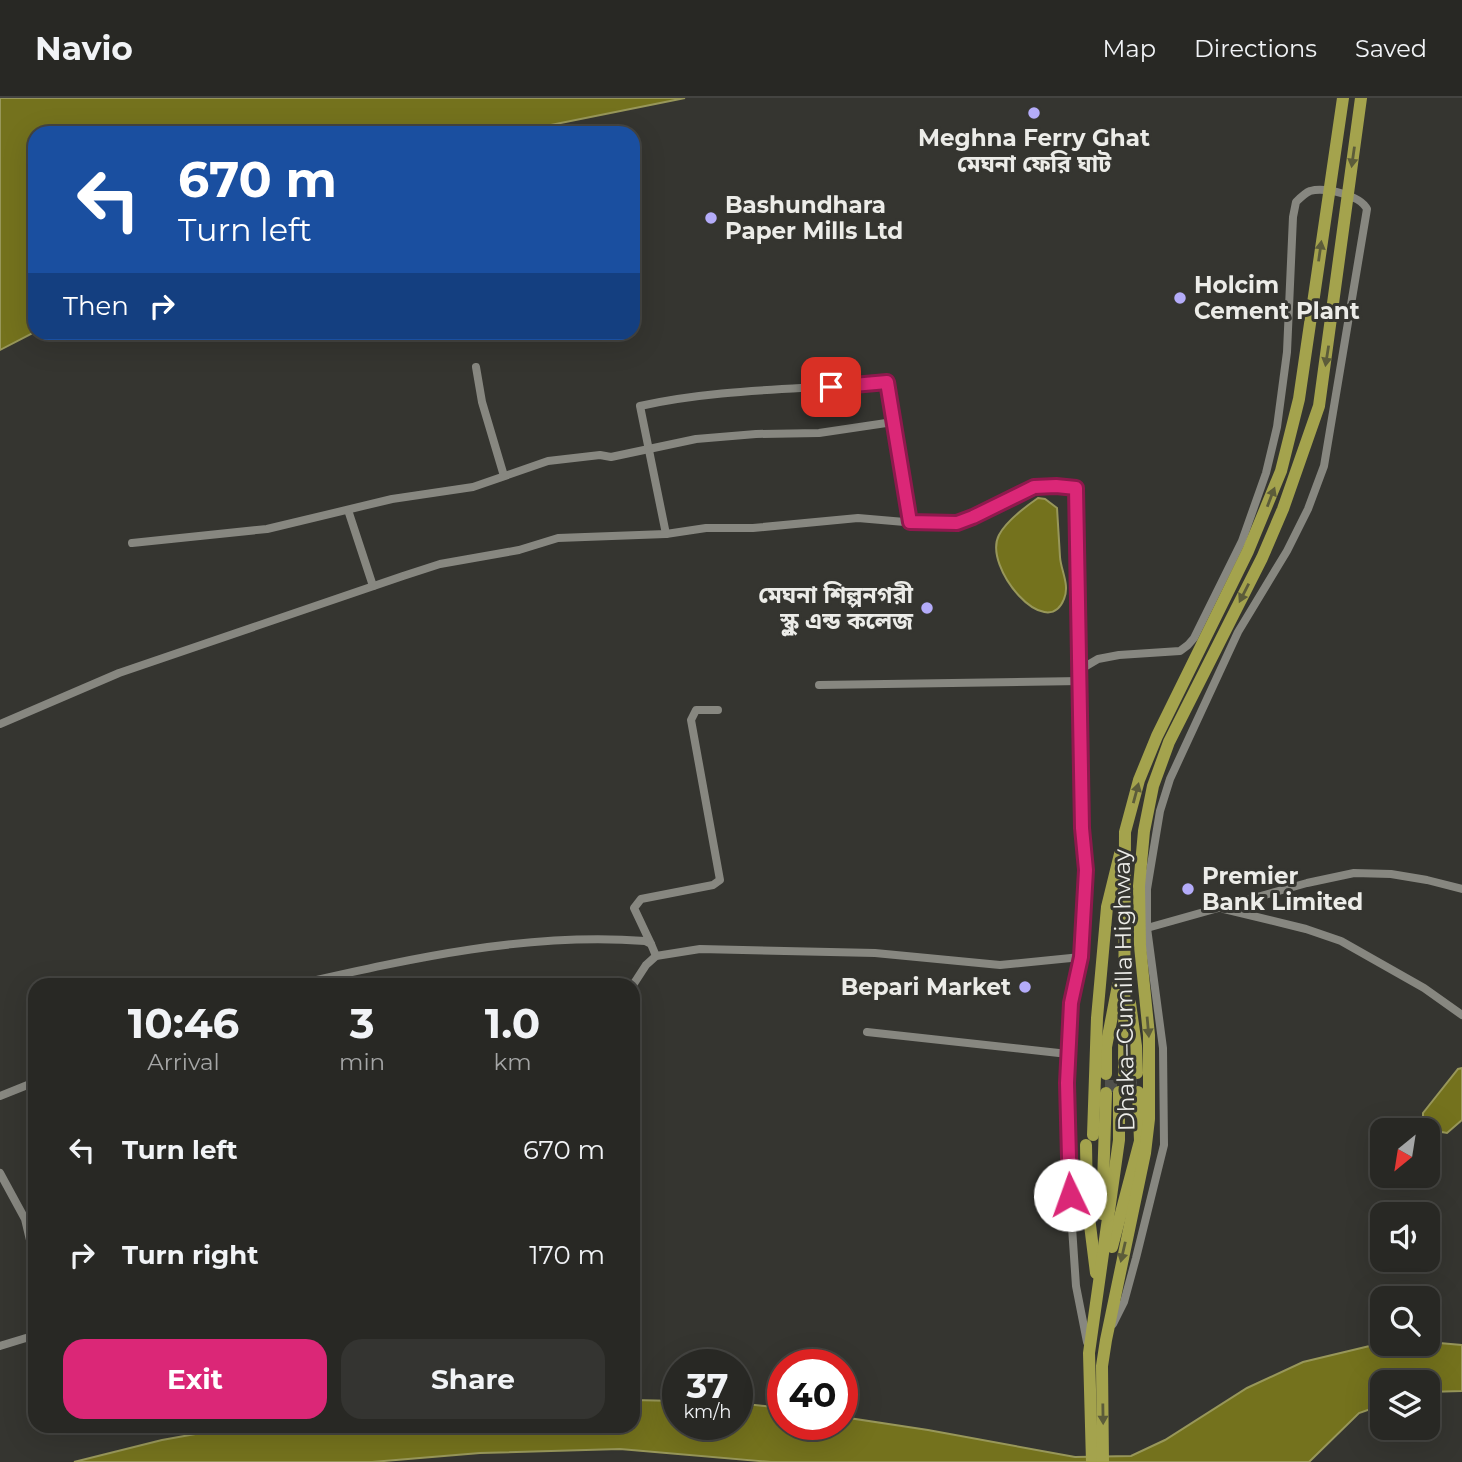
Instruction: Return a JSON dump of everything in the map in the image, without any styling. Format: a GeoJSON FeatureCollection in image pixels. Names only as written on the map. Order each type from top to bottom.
{"type":"FeatureCollection","features":[{"type":"Feature","properties":{"kind":"highway","name":"Dhaka–Cumilla Highway"},"geometry":{"type":"LineString","coordinates":[[1103,1462],[1096,1368],[1089,1353],[1126,1140],[1118,1093],[1097,1018],[1107,907],[1139,780],[1157,736],[1248,551],[1281,471],[1299,399],[1343,98]]}},
{"type":"Feature","properties":{"kind":"highway","name":"Dhaka–Cumilla Highway"},"geometry":{"type":"LineString","coordinates":[[1091,1462],[1096,1368],[1105,1339],[1146,1153],[1149,1119],[1149,1035],[1140,946],[1139,886],[1144,831],[1153,786],[1169,743],[1262,558],[1303,459],[1319,405],[1361,98]]}},
{"type":"Feature","properties":{"kind":"highway","name":"Dhaka–Cumilla Highway"},"geometry":{"type":"LineString","coordinates":[[1123,958],[1106,1047],[1121,1074],[1123,958],[1125,832]]}},
{"type":"Feature","properties":{"kind":"highway","name":"Dhaka–Cumilla Highway"},"geometry":{"type":"LineString","coordinates":[[1098,1298],[1093,1240],[1093,1140],[1118,1093]]}},
{"type":"Feature","properties":{"kind":"highway","name":"Dhaka–Cumilla Highway"},"geometry":{"type":"LineString","coordinates":[[1098,1298],[1118,1093]]}},
{"type":"Feature","properties":{"kind":"street"},"geometry":{"type":"LineString","coordinates":[[1081,669],[1098,659],[1119,655],[1180,651],[1194,638],[1242,541],[1266,473],[1277,427],[1287,352],[1296,202],[1307,192],[1321,190],[1360,200],[1367,209],[1324,466],[1308,509],[1287,551],[1245,618],[1170,779],[1160,811],[1147,889],[1147,928],[1163,1048],[1164,1145],[1124,1301],[1105,1339]]}},
{"type":"Feature","properties":{"kind":"street"},"geometry":{"type":"LineString","coordinates":[[476,367],[482,402],[504,476]]}},
{"type":"Feature","properties":{"kind":"street"},"geometry":{"type":"LineString","coordinates":[[666,534],[640,406],[691,396],[756,389],[793,390],[887,382],[910,522]]}},
{"type":"Feature","properties":{"kind":"street"},"geometry":{"type":"LineString","coordinates":[[132,543],[267,529],[392,499],[473,487],[548,461],[600,455],[611,457],[696,439],[818,433],[893,422]]}},
{"type":"Feature","properties":{"kind":"street"},"geometry":{"type":"LineString","coordinates":[[0,724],[119,673],[373,586],[440,564],[519,550],[558,538],[666,534],[706,528],[858,518],[957,523],[1034,487],[1076,488],[1076,600],[1081,669],[1082,828],[1086,870],[1081,957],[1071,1003],[1068,1168],[1076,1286],[1089,1353]]}},
{"type":"Feature","properties":{"kind":"street"},"geometry":{"type":"LineString","coordinates":[[348,510],[373,586]]}},
{"type":"Feature","properties":{"kind":"street"},"geometry":{"type":"LineString","coordinates":[[819,685],[1081,681]]}},
{"type":"Feature","properties":{"kind":"street"},"geometry":{"type":"LineString","coordinates":[[656,956],[634,908],[637,902],[713,885],[720,880],[691,720],[696,710],[718,710]]}},
{"type":"Feature","properties":{"kind":"street"},"geometry":{"type":"LineString","coordinates":[[1147,928],[1307,883],[1354,873],[1391,874],[1462,890]]}},
{"type":"Feature","properties":{"kind":"street"},"geometry":{"type":"LineString","coordinates":[[1221,908],[1306,929],[1341,941],[1424,988],[1462,1015]]}},
{"type":"Feature","properties":{"kind":"street"},"geometry":{"type":"LineString","coordinates":[[346,978],[470,949],[534,941],[631,940],[651,944]]}},
{"type":"Feature","properties":{"kind":"street"},"geometry":{"type":"LineString","coordinates":[[638,978],[656,956],[700,949],[874,953],[1000,965],[1081,957]]}},
{"type":"Feature","properties":{"kind":"street"},"geometry":{"type":"LineString","coordinates":[[867,1032],[1068,1054]]}},
{"type":"Feature","properties":{"kind":"street"},"geometry":{"type":"LineString","coordinates":[[0,1096],[28,1085]]}},
{"type":"Feature","properties":{"kind":"street"},"geometry":{"type":"LineString","coordinates":[[0,1173],[25,1219],[28,1232]]}},
{"type":"Feature","properties":{"kind":"street"},"geometry":{"type":"LineString","coordinates":[[0,1346],[28,1338]]}},
{"type":"Feature","properties":{"kind":"shaded area"},"geometry":{"type":"Polygon","coordinates":[[[0,98],[685,98],[546,126],[28,126],[28,336],[0,350],[0,98]]]}},
{"type":"Feature","properties":{"kind":"shaded area"},"geometry":{"type":"Polygon","coordinates":[[[1038,498],[1045,499],[1057,508],[1060,557],[1066,583],[1066,594],[1056,610],[1044,612],[1031,607],[1019,596],[1000,565],[996,549],[999,535],[1007,524],[1038,498]]]}},
{"type":"Feature","properties":{"kind":"shaded area"},"geometry":{"type":"Polygon","coordinates":[[[1462,1068],[1462,1120],[1447,1133],[1440,1132],[1440,1118],[1423,1118],[1423,1113],[1458,1069],[1462,1068]]]}},
{"type":"Feature","properties":{"kind":"shaded area"},"geometry":{"type":"Polygon","coordinates":[[[1440,1343],[1462,1345],[1462,1391],[1440,1392],[1440,1370],[1370,1370],[1370,1409],[1359,1413],[1309,1462],[771,1462],[620,1449],[480,1453],[372,1462],[74,1462],[201,1433],[640,1433],[640,1400],[662,1401],[662,1440],[753,1440],[753,1405],[767,1406],[767,1440],[858,1440],[858,1419],[1075,1457],[1131,1456],[1165,1440],[1247,1388],[1303,1362],[1370,1346],[1370,1356],[1440,1356],[1440,1343]]]}},
{"type":"Feature","properties":{"kind":"tunnel"},"geometry":{"type":"LineString","coordinates":[[1111,1074],[1111,1092]]}},
{"type":"Feature","properties":{"kind":"tunnel"},"geometry":{"type":"LineString","coordinates":[[1131,1074],[1131,1092]]}},
{"type":"Feature","properties":{"kind":"place","name":"Meghna Ferry Ghat মেঘনা ফেরি ঘাট"},"geometry":{"type":"Point","coordinates":[1034,113]}},
{"type":"Feature","properties":{"kind":"place","name":"Bashundhara Paper Mills Ltd"},"geometry":{"type":"Point","coordinates":[711,218]}},
{"type":"Feature","properties":{"kind":"place","name":"Holcim Cement Plant"},"geometry":{"type":"Point","coordinates":[1180,298]}},
{"type":"Feature","properties":{"kind":"place","name":"মেঘনা শিল্পনগরী স্কুল এন্ড কলেজ"},"geometry":{"type":"Point","coordinates":[927,608]}},
{"type":"Feature","properties":{"kind":"place","name":"Premier Bank Limited"},"geometry":{"type":"Point","coordinates":[1188,889]}},
{"type":"Feature","properties":{"kind":"place","name":"Bepari Market"},"geometry":{"type":"Point","coordinates":[1025,987]}},
{"type":"Feature","properties":{"kind":"route"},"geometry":{"type":"LineString","coordinates":[[831,387],[887,382],[910,522],[957,523],[1034,487],[1076,488],[1076,600],[1081,681],[1082,828],[1086,870],[1081,957],[1071,1003],[1067,1083],[1070,1195]]}}]}
